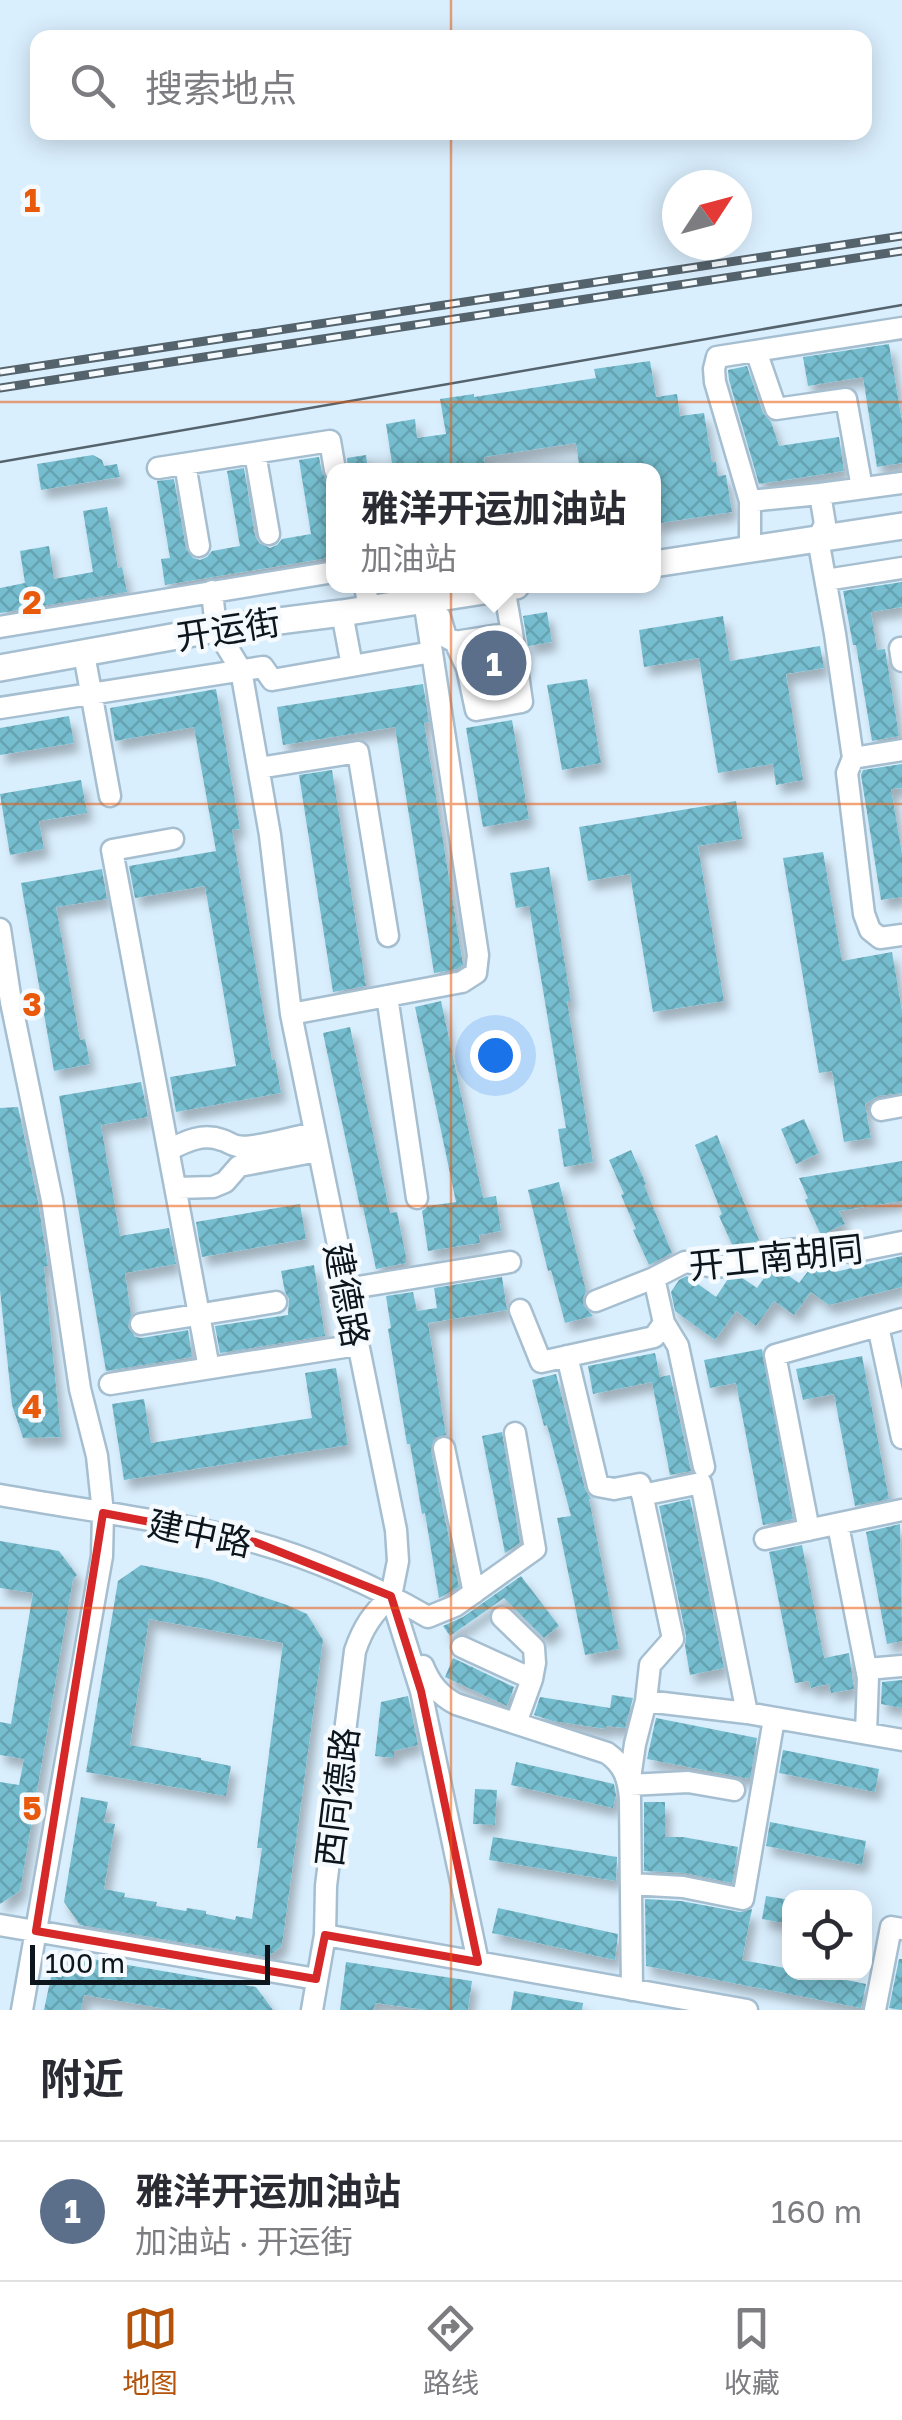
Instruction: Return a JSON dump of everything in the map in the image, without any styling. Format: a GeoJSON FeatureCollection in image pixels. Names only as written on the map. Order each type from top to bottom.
{"type":"FeatureCollection","features":[{"type":"Feature","properties":{"kind":"main road"},"geometry":{"type":"LineString","coordinates":[[661,563],[902,526]]}},
{"type":"Feature","properties":{"kind":"main road","name":"开运街"},"geometry":{"type":"LineString","coordinates":[[0,668],[216,629],[342,613],[367,597],[424,600],[467,593]]}},
{"type":"Feature","properties":{"kind":"street"},"geometry":{"type":"LineString","coordinates":[[750,550],[750,500],[715,382],[718,357],[902,328]]}},
{"type":"Feature","properties":{"kind":"street"},"geometry":{"type":"LineString","coordinates":[[756,351],[776,409],[846,399],[862,488]]}},
{"type":"Feature","properties":{"kind":"street"},"geometry":{"type":"LineString","coordinates":[[158,468],[330,441],[334,463]]}},
{"type":"Feature","properties":{"kind":"street"},"geometry":{"type":"LineString","coordinates":[[254,453],[269,534]]}},
{"type":"Feature","properties":{"kind":"street"},"geometry":{"type":"LineString","coordinates":[[185,464],[199,546]]}},
{"type":"Feature","properties":{"kind":"street"},"geometry":{"type":"LineString","coordinates":[[750,500],[902,483]]}},
{"type":"Feature","properties":{"kind":"street"},"geometry":{"type":"LineString","coordinates":[[820,494],[825,524],[818,539],[853,758],[847,773],[864,914],[870,930],[880,938],[902,935]]}},
{"type":"Feature","properties":{"kind":"street"},"geometry":{"type":"LineString","coordinates":[[826,580],[902,568]]}},
{"type":"Feature","properties":{"kind":"street"},"geometry":{"type":"LineString","coordinates":[[0,628],[326,574]]}},
{"type":"Feature","properties":{"kind":"street"},"geometry":{"type":"LineString","coordinates":[[212,590],[216,629]]}},
{"type":"Feature","properties":{"kind":"street"},"geometry":{"type":"LineString","coordinates":[[424,600],[440,617],[446,637],[455,642],[467,668],[476,710],[522,702],[510,593]]}},
{"type":"Feature","properties":{"kind":"street"},"geometry":{"type":"LineString","coordinates":[[290,1014],[462,982],[476,973],[478,956],[424,600]]}},
{"type":"Feature","properties":{"kind":"street"},"geometry":{"type":"LineString","coordinates":[[342,613],[352,666]]}},
{"type":"Feature","properties":{"kind":"street","name":"建德路"},"geometry":{"type":"LineString","coordinates":[[216,629],[241,670],[270,836],[290,1014],[396,1530],[398,1561],[392,1596],[421,1691],[478,1962]]}},
{"type":"Feature","properties":{"kind":"street"},"geometry":{"type":"LineString","coordinates":[[455,642],[512,634]]}},
{"type":"Feature","properties":{"kind":"street"},"geometry":{"type":"LineString","coordinates":[[902,648],[902,660]]}},
{"type":"Feature","properties":{"kind":"street"},"geometry":{"type":"LineString","coordinates":[[0,708],[263,667],[272,680],[432,652]]}},
{"type":"Feature","properties":{"kind":"street"},"geometry":{"type":"LineString","coordinates":[[84,654],[110,796]]}},
{"type":"Feature","properties":{"kind":"street"},"geometry":{"type":"LineString","coordinates":[[853,758],[902,750]]}},
{"type":"Feature","properties":{"kind":"street"},"geometry":{"type":"LineString","coordinates":[[258,768],[358,752],[388,936]]}},
{"type":"Feature","properties":{"kind":"street"},"geometry":{"type":"LineString","coordinates":[[173,839],[112,850],[209,1368]]}},
{"type":"Feature","properties":{"kind":"street"},"geometry":{"type":"LineString","coordinates":[[0,929],[52,1200],[80,1389],[98,1456],[102,1514],[102,1556],[22,2010]]}},
{"type":"Feature","properties":{"kind":"street"},"geometry":{"type":"LineString","coordinates":[[388,996],[417,1198]]}},
{"type":"Feature","properties":{"kind":"street"},"geometry":{"type":"LineString","coordinates":[[170,1150],[205,1137],[236,1146],[316,1142]]}},
{"type":"Feature","properties":{"kind":"street"},"geometry":{"type":"LineString","coordinates":[[177,1188],[213,1188],[225,1182],[239,1166],[316,1142]]}},
{"type":"Feature","properties":{"kind":"street","name":"开工南胡同"},"geometry":{"type":"LineString","coordinates":[[596,1300],[685,1262],[715,1267],[795,1249],[852,1252],[902,1242]]}},
{"type":"Feature","properties":{"kind":"street"},"geometry":{"type":"LineString","coordinates":[[346,1289],[510,1262]]}},
{"type":"Feature","properties":{"kind":"street"},"geometry":{"type":"LineString","coordinates":[[654,1278],[664,1323],[678,1346],[704,1467]]}},
{"type":"Feature","properties":{"kind":"street"},"geometry":{"type":"LineString","coordinates":[[141,1324],[276,1302]]}},
{"type":"Feature","properties":{"kind":"street"},"geometry":{"type":"LineString","coordinates":[[520,1310],[541,1362],[654,1337],[664,1323]]}},
{"type":"Feature","properties":{"kind":"street"},"geometry":{"type":"LineString","coordinates":[[809,1530],[775,1355],[902,1319]]}},
{"type":"Feature","properties":{"kind":"street"},"geometry":{"type":"LineString","coordinates":[[878,1326],[902,1438]]}},
{"type":"Feature","properties":{"kind":"street"},"geometry":{"type":"LineString","coordinates":[[110,1384],[357,1345]]}},
{"type":"Feature","properties":{"kind":"street"},"geometry":{"type":"LineString","coordinates":[[567,1356],[598,1486],[614,1489],[640,1484],[672,1638],[650,1665],[628,1786]]}},
{"type":"Feature","properties":{"kind":"street"},"geometry":{"type":"LineString","coordinates":[[444,1448],[474,1593],[536,1549],[515,1433]]}},
{"type":"Feature","properties":{"kind":"street"},"geometry":{"type":"LineString","coordinates":[[642,1495],[700,1483],[747,1713]]}},
{"type":"Feature","properties":{"kind":"street","name":"建中路"},"geometry":{"type":"LineString","coordinates":[[0,1495],[255,1542],[320,1565],[428,1616],[455,1606],[474,1593]]}},
{"type":"Feature","properties":{"kind":"street"},"geometry":{"type":"LineString","coordinates":[[766,1538],[902,1510]]}},
{"type":"Feature","properties":{"kind":"street"},"geometry":{"type":"LineString","coordinates":[[838,1525],[868,1678],[866,1733]]}},
{"type":"Feature","properties":{"kind":"street"},"geometry":{"type":"LineString","coordinates":[[392,1596],[410,1622],[428,1679],[443,1698],[607,1753],[625,1771],[632,1990]]}},
{"type":"Feature","properties":{"kind":"street","name":"西同德路"},"geometry":{"type":"LineString","coordinates":[[312,2010],[325,1935],[326,1886],[355,1650],[372,1614],[392,1596]]}},
{"type":"Feature","properties":{"kind":"street"},"geometry":{"type":"LineString","coordinates":[[502,1616],[534,1648],[536,1664],[516,1724]]}},
{"type":"Feature","properties":{"kind":"street"},"geometry":{"type":"LineString","coordinates":[[462,1647],[532,1679]]}},
{"type":"Feature","properties":{"kind":"street"},"geometry":{"type":"LineString","coordinates":[[866,1668],[902,1666]]}},
{"type":"Feature","properties":{"kind":"street"},"geometry":{"type":"LineString","coordinates":[[646,1701],[747,1713],[902,1740]]}},
{"type":"Feature","properties":{"kind":"street"},"geometry":{"type":"LineString","coordinates":[[631,1884],[683,1887],[744,1899],[774,1718]]}},
{"type":"Feature","properties":{"kind":"street"},"geometry":{"type":"LineString","coordinates":[[628,1786],[688,1782],[734,1790]]}},
{"type":"Feature","properties":{"kind":"street"},"geometry":{"type":"LineString","coordinates":[[0,1924],[316,1980]]}},
{"type":"Feature","properties":{"kind":"street"},"geometry":{"type":"LineString","coordinates":[[875,2010],[891,1927],[902,1929]]}},
{"type":"Feature","properties":{"kind":"street"},"geometry":{"type":"LineString","coordinates":[[325,1935],[747,2010]]}},
{"type":"Feature","properties":{"kind":"highlighted area"},"geometry":{"type":"Polygon","coordinates":[[[103,1513],[255,1542],[391,1596],[421,1691],[478,1962],[325,1935],[316,1979],[36,1931],[103,1513]]]}},
{"type":"Feature","properties":{"kind":"building"},"geometry":{"type":"Polygon","coordinates":[[[889,344],[902,422],[902,463],[877,467],[863,377],[808,386],[803,357],[889,344]]]}},
{"type":"Feature","properties":{"kind":"building"},"geometry":{"type":"Polygon","coordinates":[[[650,361],[656,397],[677,394],[680,416],[704,413],[712,462],[716,462],[718,476],[726,475],[732,512],[661,523],[661,463],[579,463],[576,443],[484,457],[485,463],[392,463],[386,424],[415,419],[417,438],[446,434],[440,399],[596,378],[594,369],[650,361]]]}},
{"type":"Feature","properties":{"kind":"building"},"geometry":{"type":"Polygon","coordinates":[[[747,366],[779,446],[839,437],[844,471],[759,484],[729,380],[728,370],[747,366]]]}},
{"type":"Feature","properties":{"kind":"building"},"geometry":{"type":"Polygon","coordinates":[[[93,455],[104,466],[117,464],[120,477],[41,490],[37,464],[93,455]]]}},
{"type":"Feature","properties":{"kind":"building"},"geometry":{"type":"Polygon","coordinates":[[[366,455],[367,463],[347,463],[347,458],[366,455]]]}},
{"type":"Feature","properties":{"kind":"building"},"geometry":{"type":"Polygon","coordinates":[[[319,457],[326,478],[326,558],[165,585],[161,559],[170,558],[157,481],[174,479],[186,549],[200,560],[212,551],[240,546],[227,471],[244,468],[259,543],[270,548],[282,539],[311,534],[299,460],[319,457]]]}},
{"type":"Feature","properties":{"kind":"building"},"geometry":{"type":"Polygon","coordinates":[[[107,507],[118,568],[122,567],[127,592],[0,613],[0,588],[25,583],[20,551],[49,546],[54,579],[93,572],[83,511],[107,507]]]}},
{"type":"Feature","properties":{"kind":"building"},"geometry":{"type":"Polygon","coordinates":[[[902,582],[902,607],[871,612],[877,650],[885,649],[899,736],[872,741],[843,591],[902,582]]]}},
{"type":"Feature","properties":{"kind":"building"},"geometry":{"type":"Polygon","coordinates":[[[547,612],[552,642],[528,646],[523,616],[547,612]]]}},
{"type":"Feature","properties":{"kind":"building"},"geometry":{"type":"Polygon","coordinates":[[[723,616],[730,661],[820,646],[824,668],[786,674],[803,780],[776,785],[773,764],[718,773],[699,658],[644,667],[639,630],[723,616]]]}},
{"type":"Feature","properties":{"kind":"building"},"geometry":{"type":"Polygon","coordinates":[[[500,649],[506,691],[487,694],[475,653],[500,649]]]}},
{"type":"Feature","properties":{"kind":"building"},"geometry":{"type":"Polygon","coordinates":[[[587,679],[601,763],[562,770],[547,685],[587,679]]]}},
{"type":"Feature","properties":{"kind":"building"},"geometry":{"type":"Polygon","coordinates":[[[423,684],[429,722],[424,723],[463,965],[434,973],[395,727],[283,745],[277,707],[423,684]]]}},
{"type":"Feature","properties":{"kind":"building"},"geometry":{"type":"Polygon","coordinates":[[[216,689],[240,829],[232,830],[281,1093],[176,1112],[170,1077],[236,1066],[205,886],[135,898],[129,866],[216,851],[194,727],[115,741],[110,708],[216,689]]]}},
{"type":"Feature","properties":{"kind":"building"},"geometry":{"type":"Polygon","coordinates":[[[69,716],[74,743],[0,755],[0,728],[69,716]]]}},
{"type":"Feature","properties":{"kind":"building"},"geometry":{"type":"Polygon","coordinates":[[[512,720],[529,819],[483,827],[466,728],[512,720]]]}},
{"type":"Feature","properties":{"kind":"building"},"geometry":{"type":"Polygon","coordinates":[[[902,764],[902,788],[891,789],[902,854],[902,897],[881,900],[861,775],[863,770],[902,764]]]}},
{"type":"Feature","properties":{"kind":"building"},"geometry":{"type":"Polygon","coordinates":[[[332,770],[366,986],[333,992],[299,775],[332,770]]]}},
{"type":"Feature","properties":{"kind":"building"},"geometry":{"type":"Polygon","coordinates":[[[81,780],[87,813],[39,821],[44,849],[10,855],[0,794],[81,780]]]}},
{"type":"Feature","properties":{"kind":"building"},"geometry":{"type":"Polygon","coordinates":[[[736,801],[742,839],[698,846],[724,1001],[653,1012],[630,874],[588,881],[579,827],[736,801]]]}},
{"type":"Feature","properties":{"kind":"building"},"geometry":{"type":"Polygon","coordinates":[[[823,852],[842,961],[892,952],[902,1011],[902,1093],[878,1096],[865,1104],[871,1138],[844,1142],[832,1071],[819,1073],[783,858],[823,852]]]}},
{"type":"Feature","properties":{"kind":"building"},"geometry":{"type":"Polygon","coordinates":[[[549,867],[593,1162],[564,1167],[558,1129],[566,1128],[529,906],[516,908],[510,873],[549,867]]]}},
{"type":"Feature","properties":{"kind":"building"},"geometry":{"type":"Polygon","coordinates":[[[102,869],[107,899],[56,907],[80,1040],[85,1039],[90,1064],[54,1071],[21,883],[102,869]]]}},
{"type":"Feature","properties":{"kind":"building"},"geometry":{"type":"Polygon","coordinates":[[[441,1001],[483,1198],[496,1196],[501,1231],[479,1235],[480,1243],[428,1251],[422,1211],[428,1206],[456,1202],[415,1007],[441,1001]]]}},
{"type":"Feature","properties":{"kind":"building"},"geometry":{"type":"Polygon","coordinates":[[[350,1027],[390,1213],[397,1212],[406,1257],[406,1263],[376,1269],[323,1033],[350,1027]]]}},
{"type":"Feature","properties":{"kind":"building"},"geometry":{"type":"Polygon","coordinates":[[[141,1082],[148,1117],[101,1125],[120,1236],[169,1228],[176,1264],[125,1273],[131,1315],[128,1327],[135,1337],[142,1338],[188,1330],[192,1357],[106,1371],[59,1096],[141,1082]]]}},
{"type":"Feature","properties":{"kind":"building"},"geometry":{"type":"Polygon","coordinates":[[[18,1107],[48,1266],[44,1267],[61,1437],[23,1438],[12,1405],[0,1290],[0,1108],[18,1107]]]}},
{"type":"Feature","properties":{"kind":"building"},"geometry":{"type":"Polygon","coordinates":[[[804,1119],[819,1153],[796,1164],[781,1129],[804,1119]]]}},
{"type":"Feature","properties":{"kind":"building"},"geometry":{"type":"Polygon","coordinates":[[[717,1135],[759,1240],[735,1251],[695,1145],[717,1135]]]}},
{"type":"Feature","properties":{"kind":"building"},"geometry":{"type":"Polygon","coordinates":[[[631,1150],[672,1253],[649,1265],[609,1160],[631,1150]]]}},
{"type":"Feature","properties":{"kind":"building"},"geometry":{"type":"Polygon","coordinates":[[[902,1161],[902,1201],[839,1211],[845,1224],[821,1235],[799,1178],[902,1161]]]}},
{"type":"Feature","properties":{"kind":"building"},"geometry":{"type":"Polygon","coordinates":[[[559,1182],[586,1291],[583,1305],[593,1316],[565,1323],[528,1190],[559,1182]]]}},
{"type":"Feature","properties":{"kind":"building"},"geometry":{"type":"Polygon","coordinates":[[[300,1204],[306,1239],[202,1257],[196,1222],[300,1204]]]}},
{"type":"Feature","properties":{"kind":"building"},"geometry":{"type":"Polygon","coordinates":[[[902,1256],[902,1287],[829,1305],[811,1292],[794,1315],[774,1301],[756,1326],[736,1311],[715,1340],[675,1311],[671,1292],[687,1276],[716,1297],[728,1279],[741,1277],[757,1288],[771,1268],[776,1267],[799,1283],[815,1262],[835,1272],[902,1256]]]}},
{"type":"Feature","properties":{"kind":"building"},"geometry":{"type":"Polygon","coordinates":[[[314,1265],[325,1336],[220,1353],[215,1326],[288,1315],[289,1299],[281,1271],[314,1265]]]}},
{"type":"Feature","properties":{"kind":"building"},"geometry":{"type":"Polygon","coordinates":[[[502,1277],[507,1310],[428,1323],[446,1435],[434,1438],[431,1451],[459,1587],[439,1598],[425,1513],[422,1514],[407,1444],[386,1296],[413,1292],[417,1311],[437,1308],[434,1288],[502,1277]]]}},
{"type":"Feature","properties":{"kind":"building"},"geometry":{"type":"Polygon","coordinates":[[[762,1349],[793,1519],[763,1525],[736,1383],[710,1388],[704,1360],[762,1349]]]}},
{"type":"Feature","properties":{"kind":"building"},"geometry":{"type":"Polygon","coordinates":[[[655,1353],[660,1377],[670,1375],[691,1471],[670,1475],[652,1382],[593,1394],[588,1366],[655,1353]]]}},
{"type":"Feature","properties":{"kind":"building"},"geometry":{"type":"Polygon","coordinates":[[[862,1356],[889,1499],[855,1506],[834,1394],[803,1400],[796,1369],[862,1356]]]}},
{"type":"Feature","properties":{"kind":"building"},"geometry":{"type":"Polygon","coordinates":[[[336,1368],[348,1445],[124,1480],[112,1404],[144,1399],[151,1443],[312,1418],[305,1373],[336,1368]]]}},
{"type":"Feature","properties":{"kind":"building"},"geometry":{"type":"Polygon","coordinates":[[[556,1374],[585,1489],[591,1499],[619,1649],[585,1655],[557,1518],[571,1516],[532,1380],[556,1374]]]}},
{"type":"Feature","properties":{"kind":"building"},"geometry":{"type":"Polygon","coordinates":[[[502,1432],[520,1543],[505,1553],[482,1436],[502,1432]]]}},
{"type":"Feature","properties":{"kind":"building"},"geometry":{"type":"Polygon","coordinates":[[[690,1499],[724,1668],[690,1675],[686,1636],[659,1506],[690,1499]]]}},
{"type":"Feature","properties":{"kind":"building"},"geometry":{"type":"Polygon","coordinates":[[[900,1524],[902,1641],[887,1644],[866,1532],[900,1524]]]}},
{"type":"Feature","properties":{"kind":"building"},"geometry":{"type":"Polygon","coordinates":[[[0,1541],[59,1551],[77,1575],[73,1579],[20,1891],[0,1904],[0,1782],[19,1785],[24,1759],[0,1755],[0,1722],[11,1724],[33,1593],[0,1588],[0,1541]]]}},
{"type":"Feature","properties":{"kind":"building"},"geometry":{"type":"Polygon","coordinates":[[[802,1545],[824,1658],[849,1653],[854,1689],[831,1693],[829,1684],[811,1688],[809,1681],[795,1683],[769,1552],[802,1545]]]}},
{"type":"Feature","properties":{"kind":"building"},"geometry":{"type":"Polygon","coordinates":[[[141,1565],[209,1579],[287,1605],[307,1614],[323,1640],[283,1938],[281,1947],[267,1957],[80,1925],[64,1902],[81,1797],[108,1802],[104,1822],[115,1824],[104,1889],[125,1893],[124,1897],[157,1902],[156,1906],[206,1911],[235,1920],[236,1916],[252,1919],[283,1643],[149,1619],[130,1745],[231,1766],[226,1796],[86,1772],[118,1581],[141,1565]]]}},
{"type":"Feature","properties":{"kind":"building"},"geometry":{"type":"Polygon","coordinates":[[[521,1576],[559,1626],[544,1638],[504,1598],[450,1636],[443,1626],[463,1617],[521,1576]]]}},
{"type":"Feature","properties":{"kind":"building"},"geometry":{"type":"Polygon","coordinates":[[[453,1658],[514,1687],[507,1706],[445,1677],[453,1658]]]}},
{"type":"Feature","properties":{"kind":"building"},"geometry":{"type":"Polygon","coordinates":[[[902,1680],[902,1708],[881,1704],[882,1682],[902,1680]]]}},
{"type":"Feature","properties":{"kind":"building"},"geometry":{"type":"Polygon","coordinates":[[[612,1695],[633,1698],[625,1728],[606,1729],[534,1715],[540,1697],[610,1708],[612,1695]]]}},
{"type":"Feature","properties":{"kind":"building"},"geometry":{"type":"Polygon","coordinates":[[[408,1696],[418,1745],[394,1751],[394,1758],[375,1756],[381,1702],[408,1696]]]}},
{"type":"Feature","properties":{"kind":"building"},"geometry":{"type":"Polygon","coordinates":[[[656,1718],[757,1738],[750,1779],[647,1759],[656,1718]]]}},
{"type":"Feature","properties":{"kind":"building"},"geometry":{"type":"Polygon","coordinates":[[[783,1750],[879,1769],[875,1792],[779,1773],[783,1750]]]}},
{"type":"Feature","properties":{"kind":"building"},"geometry":{"type":"Polygon","coordinates":[[[516,1762],[614,1784],[613,1808],[511,1785],[516,1762]]]}},
{"type":"Feature","properties":{"kind":"building"},"geometry":{"type":"Polygon","coordinates":[[[475,1789],[497,1790],[495,1825],[473,1824],[475,1789]]]}},
{"type":"Feature","properties":{"kind":"building"},"geometry":{"type":"Polygon","coordinates":[[[644,1802],[665,1802],[665,1837],[738,1847],[732,1883],[685,1873],[644,1871],[644,1802]]]}},
{"type":"Feature","properties":{"kind":"building"},"geometry":{"type":"Polygon","coordinates":[[[770,1822],[866,1841],[862,1865],[766,1846],[770,1822]]]}},
{"type":"Feature","properties":{"kind":"building"},"geometry":{"type":"Polygon","coordinates":[[[493,1837],[617,1857],[616,1881],[489,1860],[493,1837]]]}},
{"type":"Feature","properties":{"kind":"building"},"geometry":{"type":"Polygon","coordinates":[[[766,1896],[782,1899],[782,1923],[762,1919],[766,1896]]]}},
{"type":"Feature","properties":{"kind":"building"},"geometry":{"type":"Polygon","coordinates":[[[645,1899],[681,1901],[740,1912],[752,1909],[742,1960],[782,1968],[782,1980],[846,1980],[866,1984],[861,2008],[646,1966],[645,1899]]]}},
{"type":"Feature","properties":{"kind":"building"},"geometry":{"type":"Polygon","coordinates":[[[498,1908],[618,1934],[615,1960],[492,1933],[498,1908]]]}},
{"type":"Feature","properties":{"kind":"building"},"geometry":{"type":"Polygon","coordinates":[[[75,1956],[256,1987],[273,2010],[173,2010],[84,1995],[81,2010],[44,2010],[52,1972],[75,1956]]]}},
{"type":"Feature","properties":{"kind":"building"},"geometry":{"type":"Polygon","coordinates":[[[902,1959],[902,2010],[889,2008],[902,1959]]]}},
{"type":"Feature","properties":{"kind":"building"},"geometry":{"type":"Polygon","coordinates":[[[346,1962],[472,1981],[468,2010],[426,2010],[375,2003],[374,2010],[340,2010],[346,1962]]]}},
{"type":"Feature","properties":{"kind":"building"},"geometry":{"type":"Polygon","coordinates":[[[514,1991],[583,2003],[582,2010],[511,2010],[514,1991]]]}},
{"type":"Feature","properties":{"kind":"tram line"},"geometry":{"type":"LineString","coordinates":[[0,462],[902,305]]}},
{"type":"Feature","properties":{"kind":"railway"},"geometry":{"type":"LineString","coordinates":[[0,372],[902,236]]}},
{"type":"Feature","properties":{"kind":"railway"},"geometry":{"type":"LineString","coordinates":[[0,388],[902,251]]}},
{"type":"Feature","properties":{"kind":"place","name":"雅洋开运加油站"},"geometry":{"type":"Point","coordinates":[494,663]}}]}
